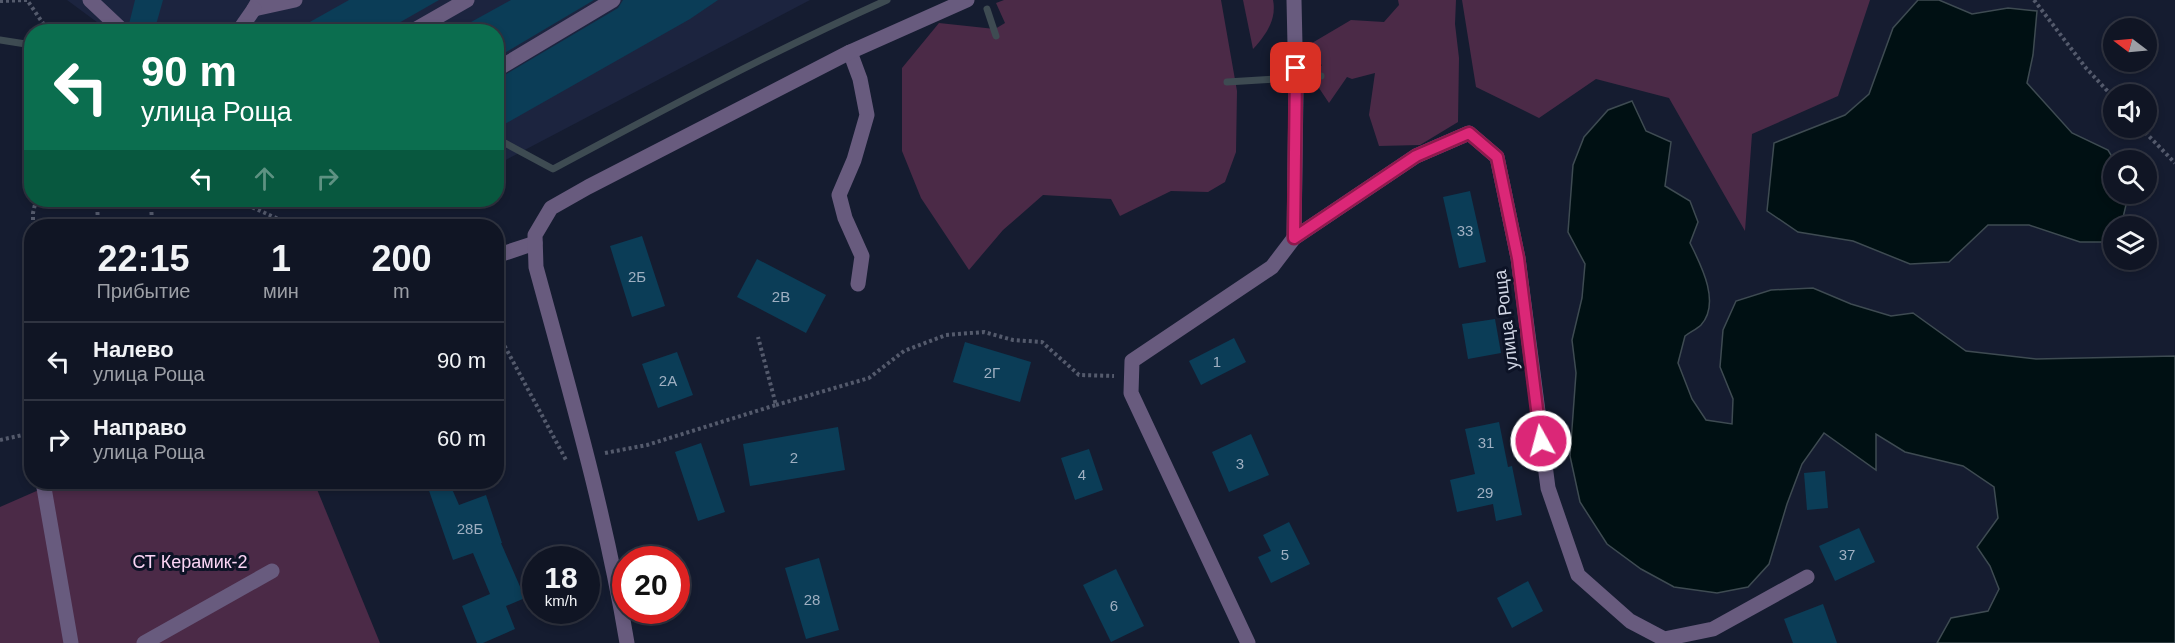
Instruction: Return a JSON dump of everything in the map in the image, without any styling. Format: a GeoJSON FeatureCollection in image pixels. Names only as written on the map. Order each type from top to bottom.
{"type":"FeatureCollection","features":[{"type":"Feature","properties":{"kind":"street"},"geometry":{"type":"LineString","coordinates":[[90,0],[116,24]]}},
{"type":"Feature","properties":{"kind":"street"},"geometry":{"type":"LineString","coordinates":[[243,24],[256,5],[295,0]]}},
{"type":"Feature","properties":{"kind":"street"},"geometry":{"type":"LineString","coordinates":[[425,24],[467,0]]}},
{"type":"Feature","properties":{"kind":"street"},"geometry":{"type":"LineString","coordinates":[[504,65],[613,0]]}},
{"type":"Feature","properties":{"kind":"street"},"geometry":{"type":"LineString","coordinates":[[627,643],[616,579],[588,461],[536,267],[535,235],[551,208],[588,187],[850,52],[967,0]]}},
{"type":"Feature","properties":{"kind":"street"},"geometry":{"type":"LineString","coordinates":[[1294,0],[1296,90],[1294,238]]}},
{"type":"Feature","properties":{"kind":"street"},"geometry":{"type":"LineString","coordinates":[[850,52],[860,79],[867,115],[854,160],[839,195],[845,218],[862,256],[858,284]]}},
{"type":"Feature","properties":{"kind":"street","name":"улица Роща"},"geometry":{"type":"LineString","coordinates":[[1132,376],[1132,361],[1272,267],[1294,238],[1416,156],[1469,133],[1497,157],[1518,258],[1548,488],[1578,575],[1630,621],[1650,643]]}},
{"type":"Feature","properties":{"kind":"street"},"geometry":{"type":"LineString","coordinates":[[504,253],[535,243]]}},
{"type":"Feature","properties":{"kind":"street"},"geometry":{"type":"LineString","coordinates":[[1132,376],[1131,393],[1248,643]]}},
{"type":"Feature","properties":{"kind":"street"},"geometry":{"type":"LineString","coordinates":[[44,489],[71,643]]}},
{"type":"Feature","properties":{"kind":"street"},"geometry":{"type":"LineString","coordinates":[[144,643],[272,571]]}},
{"type":"Feature","properties":{"kind":"street","name":"улица Роща"},"geometry":{"type":"LineString","coordinates":[[1630,621],[1664,639],[1713,629],[1807,577]]}},
{"type":"Feature","properties":{"kind":"path"},"geometry":{"type":"LineString","coordinates":[[0,1],[27,0],[44,24]]}},
{"type":"Feature","properties":{"kind":"path"},"geometry":{"type":"LineString","coordinates":[[2034,0],[2086,68],[2103,86]]}},
{"type":"Feature","properties":{"kind":"path"},"geometry":{"type":"LineString","coordinates":[[2151,138],[2175,162]]}},
{"type":"Feature","properties":{"kind":"path"},"geometry":{"type":"LineString","coordinates":[[252,207],[278,219]]}},
{"type":"Feature","properties":{"kind":"path"},"geometry":{"type":"LineString","coordinates":[[504,345],[566,460],[588,461],[869,378],[904,351],[946,335],[984,332],[1013,340],[1042,342],[1079,375],[1132,376]]}},
{"type":"Feature","properties":{"kind":"path"},"geometry":{"type":"LineString","coordinates":[[758,337],[776,405]]}},
{"type":"Feature","properties":{"kind":"path"},"geometry":{"type":"LineString","coordinates":[[0,440],[24,435]]}},
{"type":"Feature","properties":{"kind":"shaded area"},"geometry":{"type":"Polygon","coordinates":[[[67,0],[810,0],[504,161],[504,24],[100,24],[67,0]]]}},
{"type":"Feature","properties":{"kind":"shaded area"},"geometry":{"type":"Polygon","coordinates":[[[1918,0],[1939,0],[1972,14],[2008,8],[2037,11],[2033,55],[2027,83],[2072,133],[2108,150],[2103,150],[2103,204],[2126,204],[2123,216],[2103,216],[2103,242],[2080,242],[2029,225],[1988,225],[1949,262],[1910,264],[1853,241],[1798,232],[1767,211],[1774,143],[1845,115],[1869,94],[1893,28],[1918,0]]]}},
{"type":"Feature","properties":{"kind":"shaded area"},"geometry":{"type":"Polygon","coordinates":[[[1632,101],[1646,131],[1671,142],[1665,186],[1690,201],[1698,222],[1690,243],[1704,273],[1709,306],[1707,316],[1701,325],[1685,336],[1678,363],[1692,399],[1706,420],[1732,424],[1733,399],[1720,367],[1723,330],[1736,301],[1771,290],[1813,288],[1851,304],[1891,316],[1913,313],[1966,351],[2036,359],[2175,356],[2175,643],[1937,643],[1951,618],[1988,611],[1999,589],[1990,566],[1977,547],[1998,518],[1994,487],[1963,466],[1905,452],[1876,434],[1876,470],[1824,433],[1802,464],[1769,564],[1748,587],[1717,593],[1674,587],[1641,569],[1607,544],[1580,502],[1570,456],[1576,373],[1572,340],[1582,298],[1585,264],[1568,232],[1573,165],[1584,137],[1608,110],[1632,101]]]}},
{"type":"Feature","properties":{"kind":"green space"},"geometry":{"type":"Polygon","coordinates":[[[1004,0],[1221,0],[1237,91],[1236,152],[1225,182],[1208,192],[1171,191],[1120,216],[1111,199],[1043,195],[1003,230],[969,270],[921,198],[902,151],[902,68],[939,23],[995,29],[1005,23],[996,3],[1004,0]]]}},
{"type":"Feature","properties":{"kind":"green space"},"geometry":{"type":"Polygon","coordinates":[[[1243,0],[1273,0],[1272,20],[1253,49],[1243,0]]]}},
{"type":"Feature","properties":{"kind":"green space"},"geometry":{"type":"Polygon","coordinates":[[[1398,0],[1456,0],[1455,24],[1459,58],[1458,122],[1420,145],[1379,146],[1369,115],[1375,73],[1352,79],[1347,77],[1329,103],[1319,88],[1318,69],[1322,65],[1315,61],[1312,43],[1351,20],[1384,22],[1399,5],[1398,0]]]}},
{"type":"Feature","properties":{"kind":"green space"},"geometry":{"type":"Polygon","coordinates":[[[1462,0],[1870,0],[1838,96],[1752,134],[1745,231],[1669,98],[1596,79],[1539,118],[1476,87],[1462,0]]]}},
{"type":"Feature","properties":{"kind":"green space","name":"СТ Керамик-2"},"geometry":{"type":"Polygon","coordinates":[[[41,489],[317,489],[380,643],[0,643],[0,507],[41,489]]]}},
{"type":"Feature","properties":{"kind":"building"},"geometry":{"type":"Polygon","coordinates":[[[135,0],[163,0],[156,24],[129,24],[135,0]]]}},
{"type":"Feature","properties":{"kind":"building"},"geometry":{"type":"Polygon","coordinates":[[[349,0],[439,0],[397,24],[306,24],[349,0]]]}},
{"type":"Feature","properties":{"kind":"building"},"geometry":{"type":"Polygon","coordinates":[[[511,0],[594,0],[504,53],[504,24],[468,24],[511,0]]]}},
{"type":"Feature","properties":{"kind":"building"},"geometry":{"type":"Polygon","coordinates":[[[623,0],[718,0],[690,19],[504,124],[504,75],[618,8],[623,0]]]}},
{"type":"Feature","properties":{"kind":"building"},"geometry":{"type":"Polygon","coordinates":[[[1470,191],[1486,262],[1459,268],[1443,197],[1470,191]]]}},
{"type":"Feature","properties":{"kind":"building"},"geometry":{"type":"Polygon","coordinates":[[[642,236],[665,306],[632,317],[610,246],[642,236]]]}},
{"type":"Feature","properties":{"kind":"building"},"geometry":{"type":"Polygon","coordinates":[[[757,259],[826,295],[806,333],[737,297],[757,259]]]}},
{"type":"Feature","properties":{"kind":"building"},"geometry":{"type":"Polygon","coordinates":[[[1495,319],[1501,353],[1468,359],[1462,324],[1495,319]]]}},
{"type":"Feature","properties":{"kind":"building"},"geometry":{"type":"Polygon","coordinates":[[[1234,338],[1246,362],[1201,385],[1189,361],[1234,338]]]}},
{"type":"Feature","properties":{"kind":"building"},"geometry":{"type":"Polygon","coordinates":[[[965,342],[1031,362],[1020,402],[953,382],[965,342]]]}},
{"type":"Feature","properties":{"kind":"building"},"geometry":{"type":"Polygon","coordinates":[[[677,352],[693,395],[658,408],[642,364],[677,352]]]}},
{"type":"Feature","properties":{"kind":"building"},"geometry":{"type":"Polygon","coordinates":[[[1499,422],[1508,467],[1512,466],[1522,515],[1496,521],[1493,504],[1457,512],[1450,480],[1475,474],[1465,429],[1499,422]]]}},
{"type":"Feature","properties":{"kind":"building"},"geometry":{"type":"Polygon","coordinates":[[[838,427],[845,470],[750,486],[743,444],[838,427]]]}},
{"type":"Feature","properties":{"kind":"building"},"geometry":{"type":"Polygon","coordinates":[[[1251,434],[1269,475],[1229,492],[1212,452],[1251,434]]]}},
{"type":"Feature","properties":{"kind":"building"},"geometry":{"type":"Polygon","coordinates":[[[701,443],[725,512],[698,521],[675,452],[701,443]]]}},
{"type":"Feature","properties":{"kind":"building"},"geometry":{"type":"Polygon","coordinates":[[[1089,449],[1103,490],[1075,500],[1061,458],[1089,449]]]}},
{"type":"Feature","properties":{"kind":"building"},"geometry":{"type":"Polygon","coordinates":[[[1825,471],[1828,508],[1807,510],[1804,473],[1825,471]]]}},
{"type":"Feature","properties":{"kind":"building"},"geometry":{"type":"Polygon","coordinates":[[[428,489],[452,489],[459,505],[486,495],[501,543],[522,591],[522,599],[506,606],[515,629],[483,643],[477,643],[462,606],[490,594],[473,553],[453,560],[428,489]]]}},
{"type":"Feature","properties":{"kind":"building"},"geometry":{"type":"Polygon","coordinates":[[[1289,522],[1310,564],[1271,583],[1258,557],[1271,551],[1263,535],[1289,522]]]}},
{"type":"Feature","properties":{"kind":"building"},"geometry":{"type":"Polygon","coordinates":[[[1859,528],[1875,562],[1835,581],[1819,546],[1859,528]]]}},
{"type":"Feature","properties":{"kind":"building"},"geometry":{"type":"Polygon","coordinates":[[[819,558],[839,630],[806,639],[785,568],[819,558]]]}},
{"type":"Feature","properties":{"kind":"building"},"geometry":{"type":"Polygon","coordinates":[[[1116,569],[1144,626],[1111,642],[1083,585],[1116,569]]]}},
{"type":"Feature","properties":{"kind":"building"},"geometry":{"type":"Polygon","coordinates":[[[1528,581],[1543,611],[1512,628],[1497,598],[1528,581]]]}},
{"type":"Feature","properties":{"kind":"building"},"geometry":{"type":"Polygon","coordinates":[[[1823,604],[1837,643],[1793,643],[1784,619],[1823,604]]]}},
{"type":"Feature","properties":{"kind":"waterway"},"geometry":{"type":"LineString","coordinates":[[504,143],[553,169],[760,60],[887,0]]}},
{"type":"Feature","properties":{"kind":"waterway"},"geometry":{"type":"LineString","coordinates":[[987,9],[996,36]]}},
{"type":"Feature","properties":{"kind":"waterway"},"geometry":{"type":"LineString","coordinates":[[0,40],[24,44]]}},
{"type":"Feature","properties":{"kind":"waterway"},"geometry":{"type":"LineString","coordinates":[[1307,77],[1321,76]]}},
{"type":"Feature","properties":{"kind":"waterway"},"geometry":{"type":"LineString","coordinates":[[1227,82],[1277,79]]}},
{"type":"Feature","properties":{"kind":"route"},"geometry":{"type":"LineString","coordinates":[[1296,68],[1294,238],[1416,156],[1469,133],[1497,157],[1518,258],[1541,441]]}}]}
